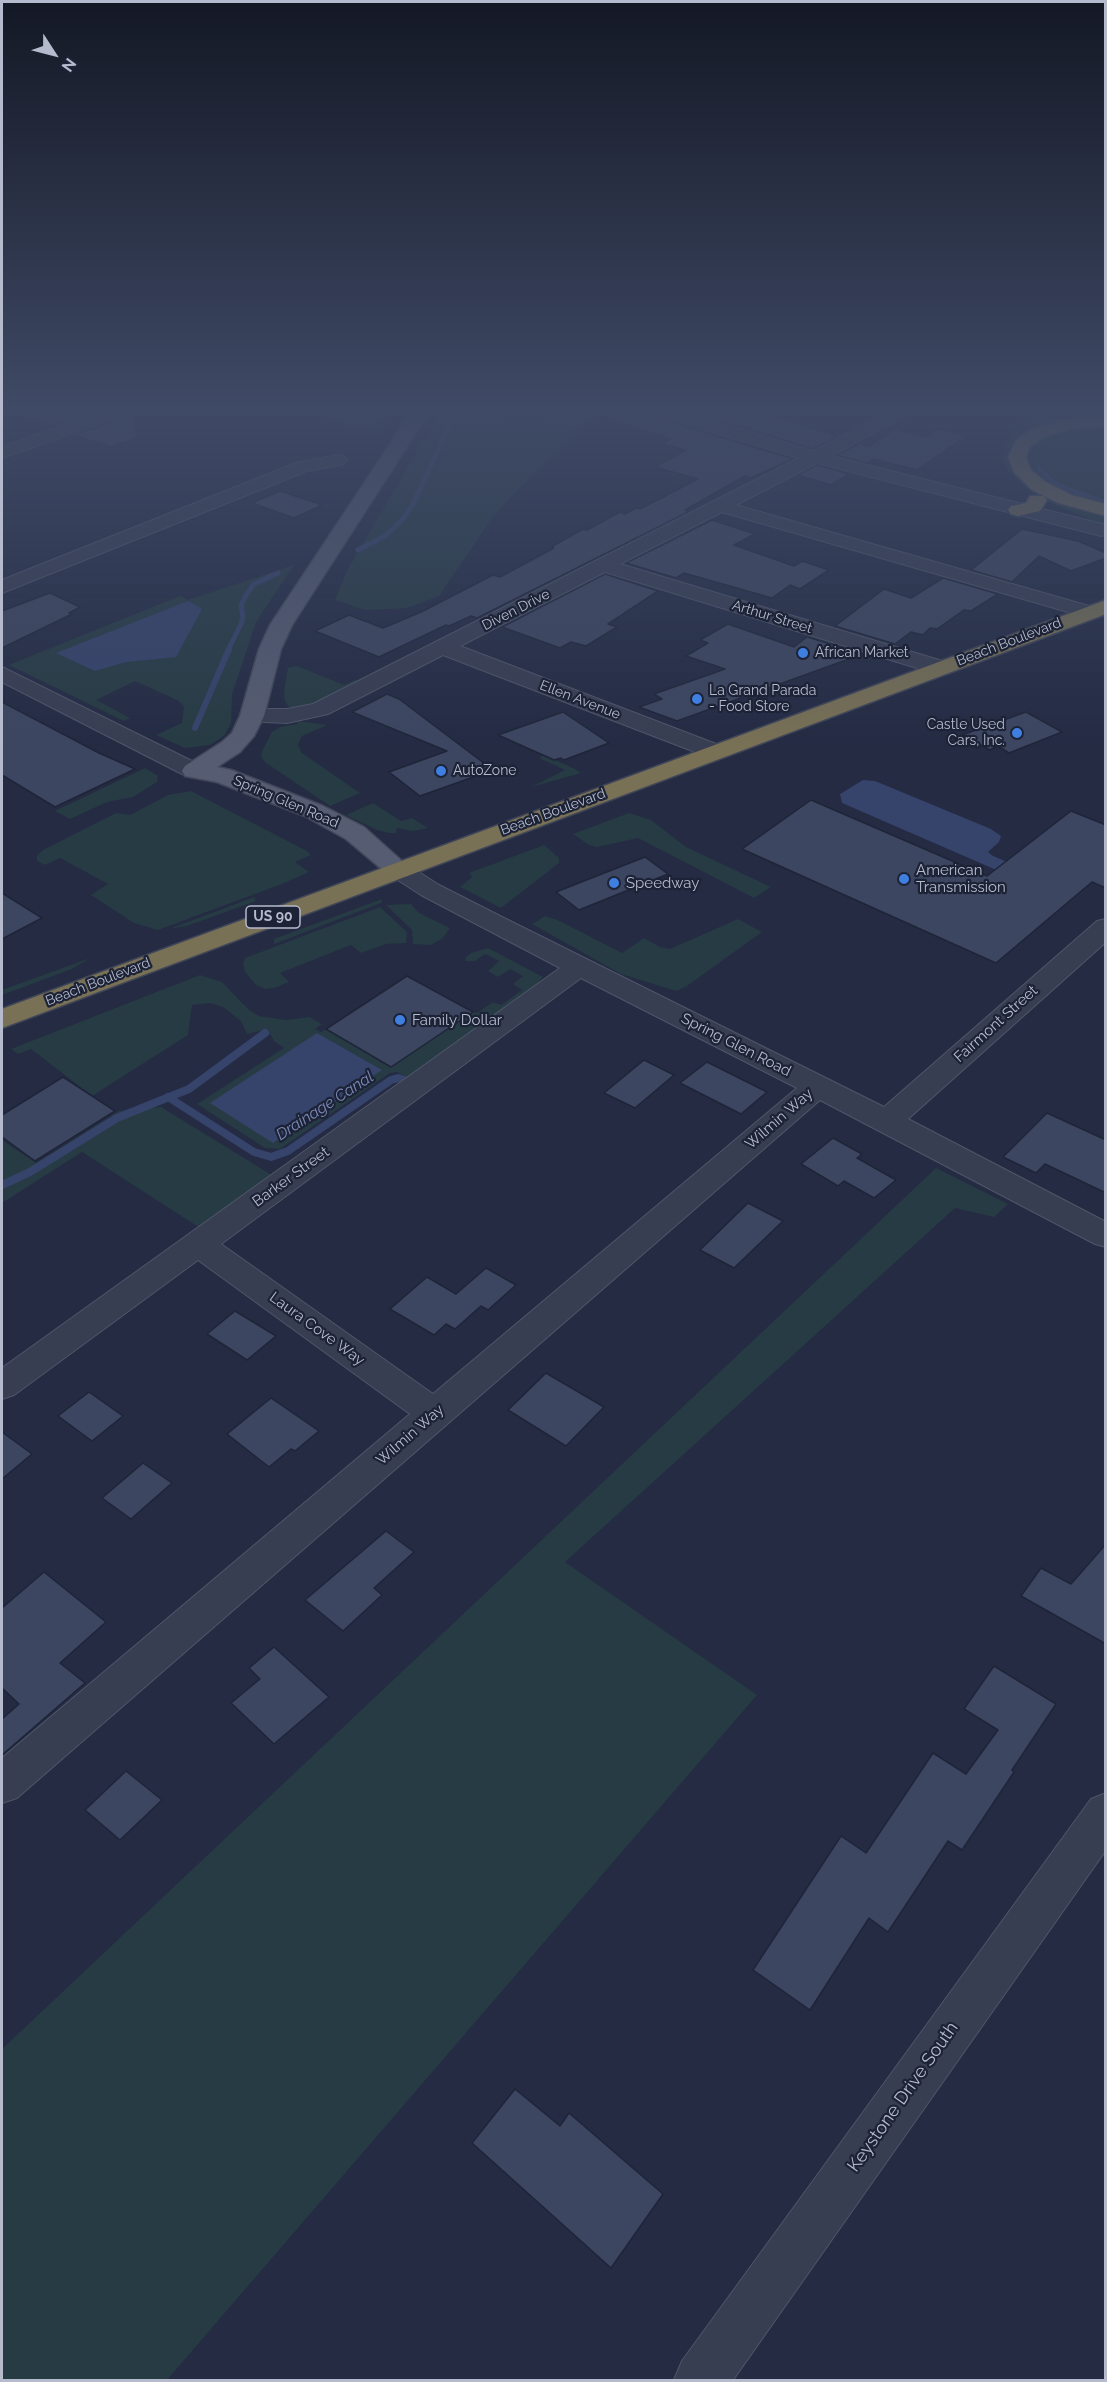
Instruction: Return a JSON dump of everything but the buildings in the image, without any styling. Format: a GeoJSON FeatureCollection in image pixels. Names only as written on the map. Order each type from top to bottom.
{"type":"FeatureCollection","features":[{"type":"Feature","properties":{"kind":"highway","name":"Beach Boulevard"},"geometry":{"type":"LineString","coordinates":[[2,1018],[1097,609]]}},
{"type":"Feature","properties":{"kind":"main road"},"geometry":{"type":"LineString","coordinates":[[314,811],[256,772],[246,761],[242,749],[270,649],[281,625],[346,525]]}},
{"type":"Feature","properties":{"kind":"main road"},"geometry":{"type":"LineString","coordinates":[[194,771],[231,747],[247,726]]}},
{"type":"Feature","properties":{"kind":"main road","name":"Spring Glen Road"},"geometry":{"type":"LineString","coordinates":[[194,771],[222,775],[314,811],[355,833],[399,870]]}},
{"type":"Feature","properties":{"kind":"main road","name":"Spring Glen Road"},"geometry":{"type":"LineString","coordinates":[[194,771],[209,784],[334,846],[399,870]]}},
{"type":"Feature","properties":{"kind":"street"},"geometry":{"type":"LineString","coordinates":[[2,587],[157,525]]}},
{"type":"Feature","properties":{"kind":"street","name":"Diven Drive"},"geometry":{"type":"LineString","coordinates":[[247,726],[320,709],[683,525]]}},
{"type":"Feature","properties":{"kind":"street"},"geometry":{"type":"LineString","coordinates":[[791,525],[1097,609]]}},
{"type":"Feature","properties":{"kind":"street"},"geometry":{"type":"LineString","coordinates":[[1083,525],[1104,530]]}},
{"type":"Feature","properties":{"kind":"street","name":"Arthur Street"},"geometry":{"type":"LineString","coordinates":[[603,565],[941,668]]}},
{"type":"Feature","properties":{"kind":"street","name":"Ellen Avenue"},"geometry":{"type":"LineString","coordinates":[[443,647],[716,752]]}},
{"type":"Feature","properties":{"kind":"street","name":"Spring Glen Road"},"geometry":{"type":"LineString","coordinates":[[2,675],[194,771]]}},
{"type":"Feature","properties":{"kind":"street","name":"Spring Glen Road"},"geometry":{"type":"LineString","coordinates":[[399,870],[430,890],[887,1121],[1106,1236]]}},
{"type":"Feature","properties":{"kind":"street","name":"Fairmont Street"},"geometry":{"type":"LineString","coordinates":[[887,1121],[1106,927]]}},
{"type":"Feature","properties":{"kind":"street","name":"Barker Street"},"geometry":{"type":"LineString","coordinates":[[2,1386],[579,967]]}},
{"type":"Feature","properties":{"kind":"street","name":"Wilmin Way"},"geometry":{"type":"LineString","coordinates":[[2,1784],[818,1086]]}},
{"type":"Feature","properties":{"kind":"street","name":"Laura Cove Way"},"geometry":{"type":"LineString","coordinates":[[198,1245],[435,1414]]}},
{"type":"Feature","properties":{"kind":"street","name":"Keystone Drive South"},"geometry":{"type":"LineString","coordinates":[[701,2380],[1106,1813]]}},
{"type":"Feature","properties":{"kind":"shaded area"},"geometry":{"type":"Polygon","coordinates":[[[374,525],[487,525],[439,596],[407,608],[365,610],[335,600],[347,571],[374,525]]]}},
{"type":"Feature","properties":{"kind":"shaded area"},"geometry":{"type":"Polygon","coordinates":[[[294,565],[256,622],[232,694],[231,723],[224,736],[210,745],[185,748],[156,735],[182,723],[184,706],[177,700],[135,681],[96,700],[130,718],[124,721],[9,665],[180,596],[188,600],[294,565]]]}},
{"type":"Feature","properties":{"kind":"shaded area"},"geometry":{"type":"Polygon","coordinates":[[[297,666],[344,685],[355,680],[362,683],[315,707],[295,709],[289,707],[284,693],[288,668],[297,666]]]}},
{"type":"Feature","properties":{"kind":"shaded area"},"geometry":{"type":"Polygon","coordinates":[[[298,721],[327,725],[302,736],[298,745],[302,753],[360,793],[330,806],[266,763],[261,757],[262,751],[272,732],[280,727],[297,724],[298,721]]]}},
{"type":"Feature","properties":{"kind":"shaded area"},"geometry":{"type":"Polygon","coordinates":[[[544,755],[581,773],[531,787],[565,770],[539,758],[544,755]]]}},
{"type":"Feature","properties":{"kind":"shaded area"},"geometry":{"type":"Polygon","coordinates":[[[145,768],[158,776],[157,782],[133,797],[107,802],[70,819],[55,811],[145,768]]]}},
{"type":"Feature","properties":{"kind":"shaded area"},"geometry":{"type":"Polygon","coordinates":[[[191,791],[307,851],[311,855],[295,862],[309,872],[158,930],[134,923],[91,895],[108,884],[60,858],[45,865],[37,861],[37,856],[43,850],[116,813],[130,815],[168,795],[191,791]]]}},
{"type":"Feature","properties":{"kind":"shaded area"},"geometry":{"type":"Polygon","coordinates":[[[373,803],[401,821],[412,818],[428,828],[413,831],[397,828],[396,833],[389,833],[377,830],[346,815],[373,803]]]}},
{"type":"Feature","properties":{"kind":"shaded area"},"geometry":{"type":"Polygon","coordinates":[[[629,813],[651,820],[686,847],[771,887],[754,898],[638,838],[597,847],[589,845],[573,834],[629,813]]]}},
{"type":"Feature","properties":{"kind":"shaded area"},"geometry":{"type":"Polygon","coordinates":[[[544,845],[559,858],[559,863],[501,908],[460,887],[472,877],[469,873],[544,845]]]}},
{"type":"Feature","properties":{"kind":"shaded area"},"geometry":{"type":"Polygon","coordinates":[[[254,897],[256,901],[187,926],[169,929],[254,897]]]}},
{"type":"Feature","properties":{"kind":"shaded area"},"geometry":{"type":"Polygon","coordinates":[[[382,899],[381,903],[274,944],[274,939],[382,899]]]}},
{"type":"Feature","properties":{"kind":"shaded area"},"geometry":{"type":"Polygon","coordinates":[[[411,904],[419,913],[450,928],[443,938],[431,945],[413,944],[412,930],[386,905],[411,904]]]}},
{"type":"Feature","properties":{"kind":"shaded area"},"geometry":{"type":"Polygon","coordinates":[[[380,907],[407,932],[406,943],[386,944],[361,953],[351,945],[280,973],[289,982],[274,988],[265,989],[256,985],[245,972],[243,963],[245,958],[380,907]]]}},
{"type":"Feature","properties":{"kind":"shaded area"},"geometry":{"type":"Polygon","coordinates":[[[545,916],[560,921],[622,953],[644,938],[660,947],[670,949],[738,919],[762,932],[687,986],[676,991],[621,974],[532,924],[545,916]]]}},
{"type":"Feature","properties":{"kind":"shaded area"},"geometry":{"type":"Polygon","coordinates":[[[488,948],[543,977],[525,998],[415,1081],[397,1072],[390,1073],[280,1149],[265,1148],[197,1104],[284,1048],[274,1041],[271,1035],[260,1031],[247,1034],[241,1021],[223,1007],[210,1003],[192,1005],[188,1035],[92,1096],[31,1049],[18,1054],[11,1049],[200,975],[222,982],[248,1009],[259,1016],[286,1020],[309,1017],[322,1024],[315,1029],[321,1032],[326,1029],[391,1067],[473,1012],[477,1013],[493,1002],[501,1005],[522,990],[513,984],[523,976],[510,969],[498,977],[488,971],[499,961],[485,954],[475,961],[465,961],[471,953],[488,948]]]}},
{"type":"Feature","properties":{"kind":"shaded area"},"geometry":{"type":"Polygon","coordinates":[[[90,958],[72,969],[2,995],[2,990],[90,958]]]}},
{"type":"Feature","properties":{"kind":"shaded area"},"geometry":{"type":"Polygon","coordinates":[[[161,1107],[275,1177],[203,1230],[82,1152],[2,1203],[2,1140],[36,1163],[119,1111],[161,1107]]]}},
{"type":"Feature","properties":{"kind":"shaded area"},"geometry":{"type":"Polygon","coordinates":[[[936,1168],[1008,1204],[994,1217],[955,1208],[565,1562],[757,1695],[167,2380],[2,2380],[2,2049],[936,1168]]]}},
{"type":"Feature","properties":{"kind":"water"},"geometry":{"type":"Polygon","coordinates":[[[188,601],[202,609],[176,657],[126,662],[95,671],[56,653],[188,601]]]}},
{"type":"Feature","properties":{"kind":"water"},"geometry":{"type":"Polygon","coordinates":[[[863,780],[875,781],[991,829],[1001,836],[999,842],[988,852],[993,856],[1066,887],[1054,895],[842,803],[840,794],[863,780]]]}},
{"type":"Feature","properties":{"kind":"water"},"geometry":{"type":"Polygon","coordinates":[[[317,1033],[382,1070],[273,1143],[210,1103],[317,1033]]]}},
{"type":"Feature","properties":{"kind":"waterway"},"geometry":{"type":"LineString","coordinates":[[358,550],[385,536],[396,525]]}},
{"type":"Feature","properties":{"kind":"waterway"},"geometry":{"type":"LineString","coordinates":[[228,650],[241,624],[243,617],[241,605],[245,597],[254,584],[278,573]]}},
{"type":"Feature","properties":{"kind":"waterway"},"geometry":{"type":"LineString","coordinates":[[195,728],[229,649]]}},
{"type":"Feature","properties":{"kind":"waterway"},"geometry":{"type":"LineString","coordinates":[[168,1097],[189,1089],[265,1033]]}},
{"type":"Feature","properties":{"kind":"waterway","name":"Drainage Canal"},"geometry":{"type":"LineString","coordinates":[[168,1097],[254,1152],[271,1157],[288,1151],[391,1080],[398,1078],[407,1081]]}},
{"type":"Feature","properties":{"kind":"waterway"},"geometry":{"type":"LineString","coordinates":[[2,1185],[30,1172],[117,1118],[168,1097]]}},
{"type":"Feature","properties":{"kind":"place","name":"African Market"},"geometry":{"type":"Point","coordinates":[803,653]}},
{"type":"Feature","properties":{"kind":"place","name":"La Grand Parada - Food Store"},"geometry":{"type":"Point","coordinates":[697,699]}},
{"type":"Feature","properties":{"kind":"place","name":"Castle Used Cars, Inc."},"geometry":{"type":"Point","coordinates":[1017,733]}},
{"type":"Feature","properties":{"kind":"place","name":"AutoZone"},"geometry":{"type":"Point","coordinates":[441,771]}},
{"type":"Feature","properties":{"kind":"place","name":"American Transmission"},"geometry":{"type":"Point","coordinates":[904,879]}},
{"type":"Feature","properties":{"kind":"place","name":"Speedway"},"geometry":{"type":"Point","coordinates":[614,883]}},
{"type":"Feature","properties":{"kind":"place","name":"Family Dollar"},"geometry":{"type":"Point","coordinates":[400,1020]}}]}
